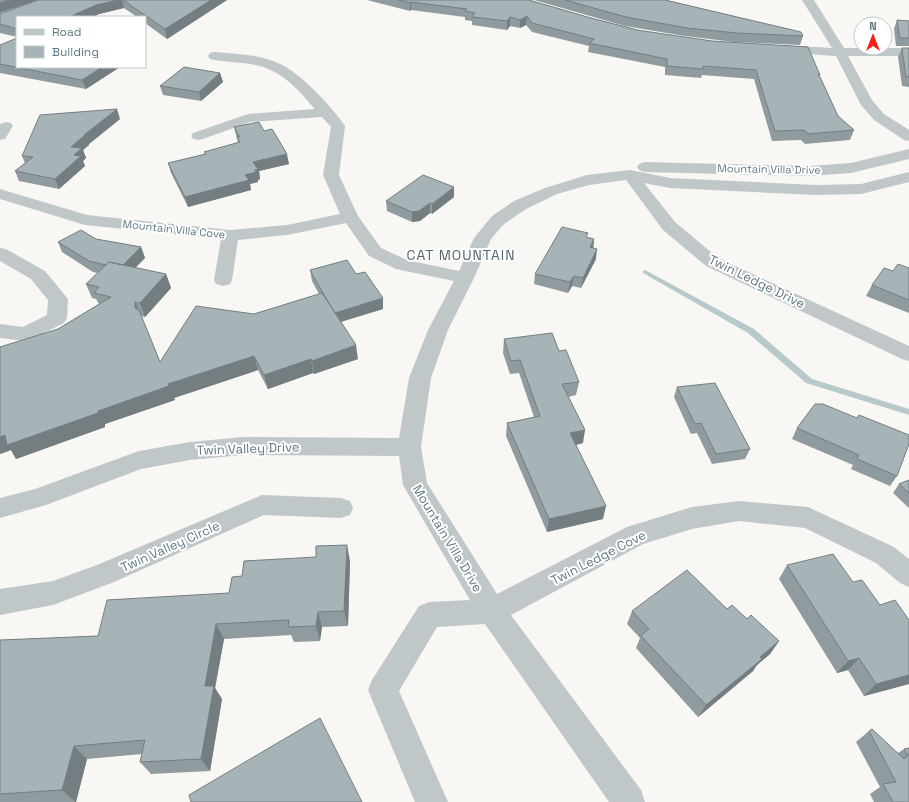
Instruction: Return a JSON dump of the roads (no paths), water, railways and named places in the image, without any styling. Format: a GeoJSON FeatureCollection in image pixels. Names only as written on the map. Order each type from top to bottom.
{"type":"FeatureCollection","features":[{"type":"Feature","properties":{"kind":"street"},"geometry":{"type":"LineString","coordinates":[[808,0],[840,52],[866,102],[879,118],[909,136]]}},
{"type":"Feature","properties":{"kind":"street"},"geometry":{"type":"LineString","coordinates":[[767,48],[840,52],[909,52]]}},
{"type":"Feature","properties":{"kind":"street"},"geometry":{"type":"LineString","coordinates":[[214,56],[258,61],[274,65],[286,72],[338,126],[331,175],[350,217],[375,252],[402,265],[465,278]]}},
{"type":"Feature","properties":{"kind":"street"},"geometry":{"type":"LineString","coordinates":[[198,136],[248,118],[326,112]]}},
{"type":"Feature","properties":{"kind":"street","name":"Mountain Villa Drive"},"geometry":{"type":"LineString","coordinates":[[630,175],[645,166],[809,171],[851,168],[909,154]]}},
{"type":"Feature","properties":{"kind":"street","name":"Mountain Villa Drive"},"geometry":{"type":"LineString","coordinates":[[629,802],[492,611],[415,485],[409,447],[420,378],[438,330],[465,278],[483,238],[498,220],[520,205],[550,191],[587,180],[630,175],[670,182],[816,190],[861,189],[909,177]]}},
{"type":"Feature","properties":{"kind":"street","name":"Twin Ledge Drive"},"geometry":{"type":"LineString","coordinates":[[630,175],[669,226],[712,262],[909,354]]}},
{"type":"Feature","properties":{"kind":"street","name":"Mountain Villa Cove"},"geometry":{"type":"LineString","coordinates":[[0,194],[85,220],[230,235],[287,230],[350,217]]}},
{"type":"Feature","properties":{"kind":"street"},"geometry":{"type":"LineString","coordinates":[[223,280],[230,235]]}},
{"type":"Feature","properties":{"kind":"street"},"geometry":{"type":"LineString","coordinates":[[0,253],[38,275],[58,299],[57,318],[25,334],[0,331]]}},
{"type":"Feature","properties":{"kind":"street","name":"Twin Valley Drive"},"geometry":{"type":"LineString","coordinates":[[0,508],[37,498],[139,460],[190,450],[243,446],[409,447]]}},
{"type":"Feature","properties":{"kind":"street","name":"Twin Valley Circle"},"geometry":{"type":"LineString","coordinates":[[0,602],[53,593],[68,588],[105,574],[262,505],[341,508]]}},
{"type":"Feature","properties":{"kind":"street","name":"Twin Ledge Cove"},"geometry":{"type":"LineString","coordinates":[[492,611],[636,535],[692,518],[739,511],[808,518],[885,555],[909,575]]}},
{"type":"Feature","properties":{"kind":"street"},"geometry":{"type":"LineString","coordinates":[[432,802],[383,690],[429,615],[492,611]]}},
{"type":"Feature","properties":{"kind":"waterway"},"geometry":{"type":"LineString","coordinates":[[645,272],[751,331],[809,381],[909,412]]}},
{"type":"Feature","properties":{"kind":"district","name":"CAT MOUNTAIN"},"geometry":{"type":"Point","coordinates":[461,255]}}]}
